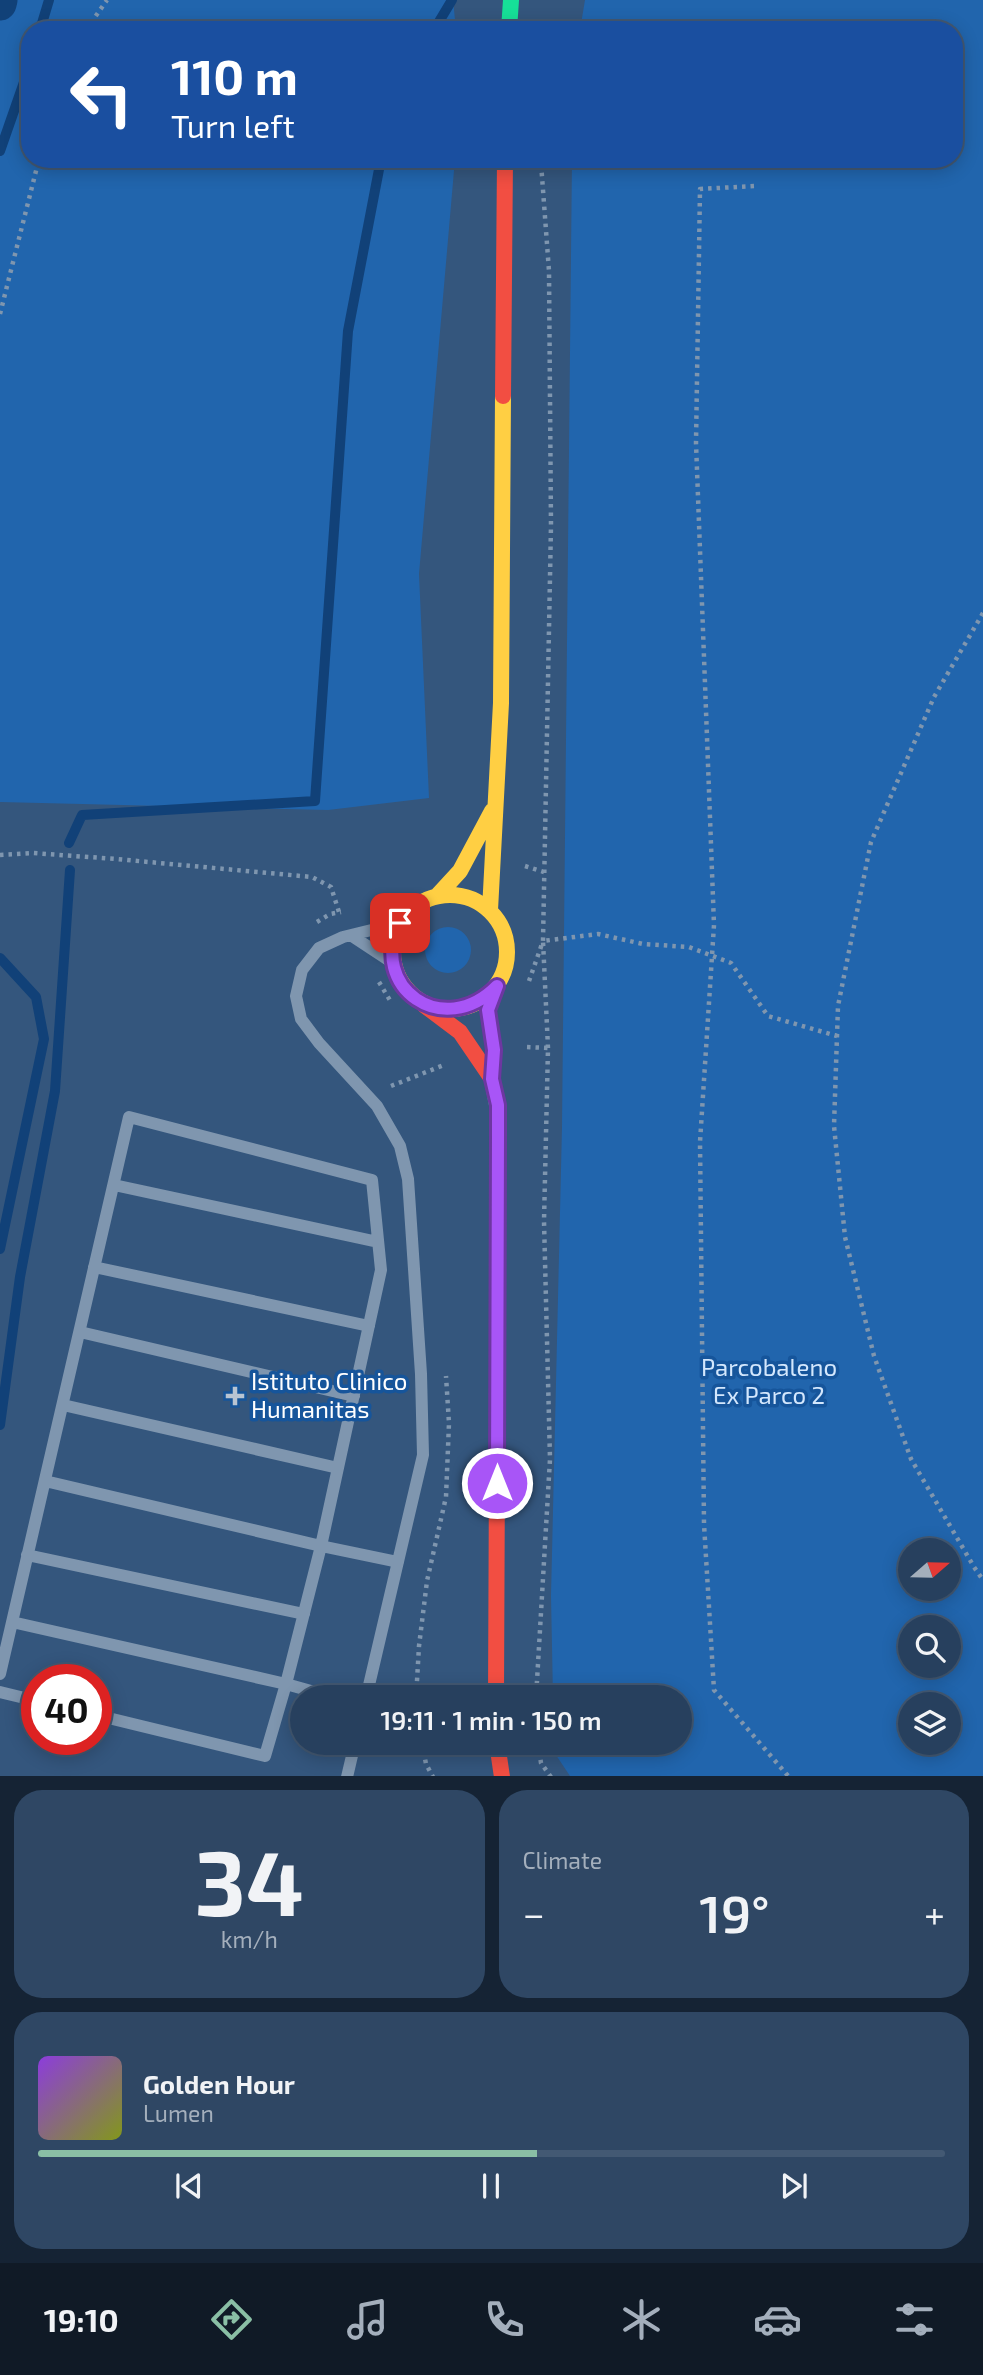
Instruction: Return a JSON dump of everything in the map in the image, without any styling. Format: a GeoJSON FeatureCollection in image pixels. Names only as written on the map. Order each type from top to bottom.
{"type":"FeatureCollection","features":[{"type":"Feature","properties":{"kind":"street"},"geometry":{"type":"LineString","coordinates":[[510,21],[511,0]]}},
{"type":"Feature","properties":{"kind":"street"},"geometry":{"type":"LineString","coordinates":[[490,910],[501,703],[505,168]]}},
{"type":"Feature","properties":{"kind":"street"},"geometry":{"type":"LineString","coordinates":[[492,1079],[460,1032],[411,995],[400,982],[393,962],[393,942],[400,923],[413,908],[437,896],[460,871],[497,802]]}},
{"type":"Feature","properties":{"kind":"street"},"geometry":{"type":"LineString","coordinates":[[437,896],[464,897],[490,910],[505,934],[507,945],[504,972],[488,1010],[494,1050],[492,1079],[498,1105],[496,1685]]}},
{"type":"Feature","properties":{"kind":"street"},"geometry":{"type":"LineString","coordinates":[[420,1001],[447,1010],[467,1007],[485,998],[497,986]]}},
{"type":"Feature","properties":{"kind":"street"},"geometry":{"type":"LineString","coordinates":[[498,1755],[502,1776]]}},
{"type":"Feature","properties":{"kind":"lane"},"geometry":{"type":"LineString","coordinates":[[369,1685],[423,1455],[420,1360],[408,1179],[400,1146],[377,1106],[319,1043],[301,1019],[296,996],[302,970],[319,948],[343,937],[400,923]]}},
{"type":"Feature","properties":{"kind":"lane"},"geometry":{"type":"LineString","coordinates":[[352,936],[393,962]]}},
{"type":"Feature","properties":{"kind":"lane"},"geometry":{"type":"LineString","coordinates":[[0,1674],[129,1117],[372,1180],[381,1270],[321,1546],[265,1756],[112,1719]]}},
{"type":"Feature","properties":{"kind":"lane"},"geometry":{"type":"LineString","coordinates":[[114,1185],[378,1242]]}},
{"type":"Feature","properties":{"kind":"lane"},"geometry":{"type":"LineString","coordinates":[[94,1267],[369,1326]]}},
{"type":"Feature","properties":{"kind":"lane"},"geometry":{"type":"LineString","coordinates":[[80,1332],[354,1396]]}},
{"type":"Feature","properties":{"kind":"lane"},"geometry":{"type":"LineString","coordinates":[[62,1405],[338,1468]]}},
{"type":"Feature","properties":{"kind":"lane"},"geometry":{"type":"LineString","coordinates":[[45,1481],[398,1562]]}},
{"type":"Feature","properties":{"kind":"lane"},"geometry":{"type":"LineString","coordinates":[[27,1555],[304,1614]]}},
{"type":"Feature","properties":{"kind":"lane"},"geometry":{"type":"LineString","coordinates":[[12,1622],[290,1685]]}},
{"type":"Feature","properties":{"kind":"lane"},"geometry":{"type":"LineString","coordinates":[[0,1692],[21,1697]]}},
{"type":"Feature","properties":{"kind":"lane"},"geometry":{"type":"LineString","coordinates":[[347,1776],[352,1755]]}},
{"type":"Feature","properties":{"kind":"path"},"geometry":{"type":"LineString","coordinates":[[92,21],[107,0]]}},
{"type":"Feature","properties":{"kind":"path"},"geometry":{"type":"LineString","coordinates":[[0,314],[37,168]]}},
{"type":"Feature","properties":{"kind":"path"},"geometry":{"type":"LineString","coordinates":[[537,1685],[550,1459],[544,1221],[548,1048],[543,941],[551,512],[549,271],[542,168]]}},
{"type":"Feature","properties":{"kind":"path"},"geometry":{"type":"LineString","coordinates":[[754,186],[700,189],[696,443],[713,912],[700,1142],[704,1524],[714,1690],[789,1776]]}},
{"type":"Feature","properties":{"kind":"path"},"geometry":{"type":"LineString","coordinates":[[983,613],[934,697],[871,842],[838,1006],[834,1126],[845,1237],[874,1356],[911,1459],[983,1580]]}},
{"type":"Feature","properties":{"kind":"path"},"geometry":{"type":"LineString","coordinates":[[0,855],[33,853],[312,877],[331,887],[339,912]]}},
{"type":"Feature","properties":{"kind":"path"},"geometry":{"type":"LineString","coordinates":[[543,941],[598,934],[643,944],[689,947],[732,963],[768,1016],[837,1036]]}},
{"type":"Feature","properties":{"kind":"path"},"geometry":{"type":"LineString","coordinates":[[525,993],[543,941]]}},
{"type":"Feature","properties":{"kind":"path"},"geometry":{"type":"LineString","coordinates":[[520,1046],[548,1048]]}},
{"type":"Feature","properties":{"kind":"path"},"geometry":{"type":"LineString","coordinates":[[391,1086],[456,1060]]}},
{"type":"Feature","properties":{"kind":"path"},"geometry":{"type":"LineString","coordinates":[[424,1755],[433,1776]]}},
{"type":"Feature","properties":{"kind":"path"},"geometry":{"type":"LineString","coordinates":[[540,1755],[541,1763],[551,1776]]}},
{"type":"Feature","properties":{"kind":"green space"},"geometry":{"type":"Polygon","coordinates":[[[0,0],[453,0],[455,21],[21,21],[21,168],[454,168],[419,574],[429,798],[328,810],[0,802],[0,0]]]}},
{"type":"Feature","properties":{"kind":"green space","name":"Parcobaleno Ex Parco 2"},"geometry":{"type":"Polygon","coordinates":[[[585,0],[983,0],[983,1776],[570,1776],[556,1755],[692,1755],[692,1685],[553,1685],[551,1596],[562,1127],[572,168],[963,168],[963,21],[582,21],[585,0]]]}},
{"type":"Feature","properties":{"kind":"green space"},"geometry":{"type":"Polygon","coordinates":[[[448,927],[457,928],[464,934],[470,941],[470,959],[464,966],[457,972],[448,973],[439,972],[432,966],[426,959],[425,950],[426,941],[432,934],[439,928],[448,927]]]}},
{"type":"Feature","properties":{"kind":"waterway"},"geometry":{"type":"LineString","coordinates":[[0,4],[1,0]]}},
{"type":"Feature","properties":{"kind":"waterway"},"geometry":{"type":"LineString","coordinates":[[43,21],[49,0]]}},
{"type":"Feature","properties":{"kind":"waterway"},"geometry":{"type":"LineString","coordinates":[[439,21],[452,0]]}},
{"type":"Feature","properties":{"kind":"waterway"},"geometry":{"type":"LineString","coordinates":[[0,151],[21,91]]}},
{"type":"Feature","properties":{"kind":"waterway"},"geometry":{"type":"LineString","coordinates":[[69,843],[82,815],[315,801],[348,331],[379,168]]}},
{"type":"Feature","properties":{"kind":"waterway"},"geometry":{"type":"LineString","coordinates":[[0,1425],[20,1277],[55,1091],[70,870]]}},
{"type":"Feature","properties":{"kind":"waterway"},"geometry":{"type":"LineString","coordinates":[[0,958],[36,997],[44,1039],[0,1249]]}},
{"type":"Feature","properties":{"kind":"traffic: fast"},"geometry":{"type":"LineString","coordinates":[[510,21],[511,0]]}},
{"type":"Feature","properties":{"kind":"traffic: fast"},"geometry":{"type":"LineString","coordinates":[[497,986],[488,1010],[494,1050],[492,1079],[497,1105],[498,1226]]}},
{"type":"Feature","properties":{"kind":"traffic: slow"},"geometry":{"type":"LineString","coordinates":[[490,910],[501,703],[503,396]]}},
{"type":"Feature","properties":{"kind":"traffic: slow"},"geometry":{"type":"LineString","coordinates":[[437,896],[460,871],[492,811]]}},
{"type":"Feature","properties":{"kind":"traffic: slow"},"geometry":{"type":"LineString","coordinates":[[450,895],[472,899],[491,911],[503,930],[507,952],[503,974],[491,993],[472,1005],[450,1009],[428,1005],[409,993],[397,974],[393,952],[397,930],[409,911],[428,899],[450,895]]}},
{"type":"Feature","properties":{"kind":"traffic: jam"},"geometry":{"type":"LineString","coordinates":[[503,396],[505,168]]}},
{"type":"Feature","properties":{"kind":"traffic: jam"},"geometry":{"type":"LineString","coordinates":[[424,1005],[460,1032],[492,1079]]}},
{"type":"Feature","properties":{"kind":"traffic: jam"},"geometry":{"type":"LineString","coordinates":[[496,1685],[498,1226]]}},
{"type":"Feature","properties":{"kind":"traffic: jam"},"geometry":{"type":"LineString","coordinates":[[499,1755],[502,1776]]}},
{"type":"Feature","properties":{"kind":"place","name":"Istituto Clinico Humanitas"},"geometry":{"type":"Point","coordinates":[235,1396]}},
{"type":"Feature","properties":{"kind":"route"},"geometry":{"type":"LineString","coordinates":[[400,923],[393,942],[393,962],[400,982],[420,1001],[447,1010],[467,1007],[485,998],[497,986],[488,1010],[494,1050],[492,1079],[498,1105],[497,1483]]}}]}
